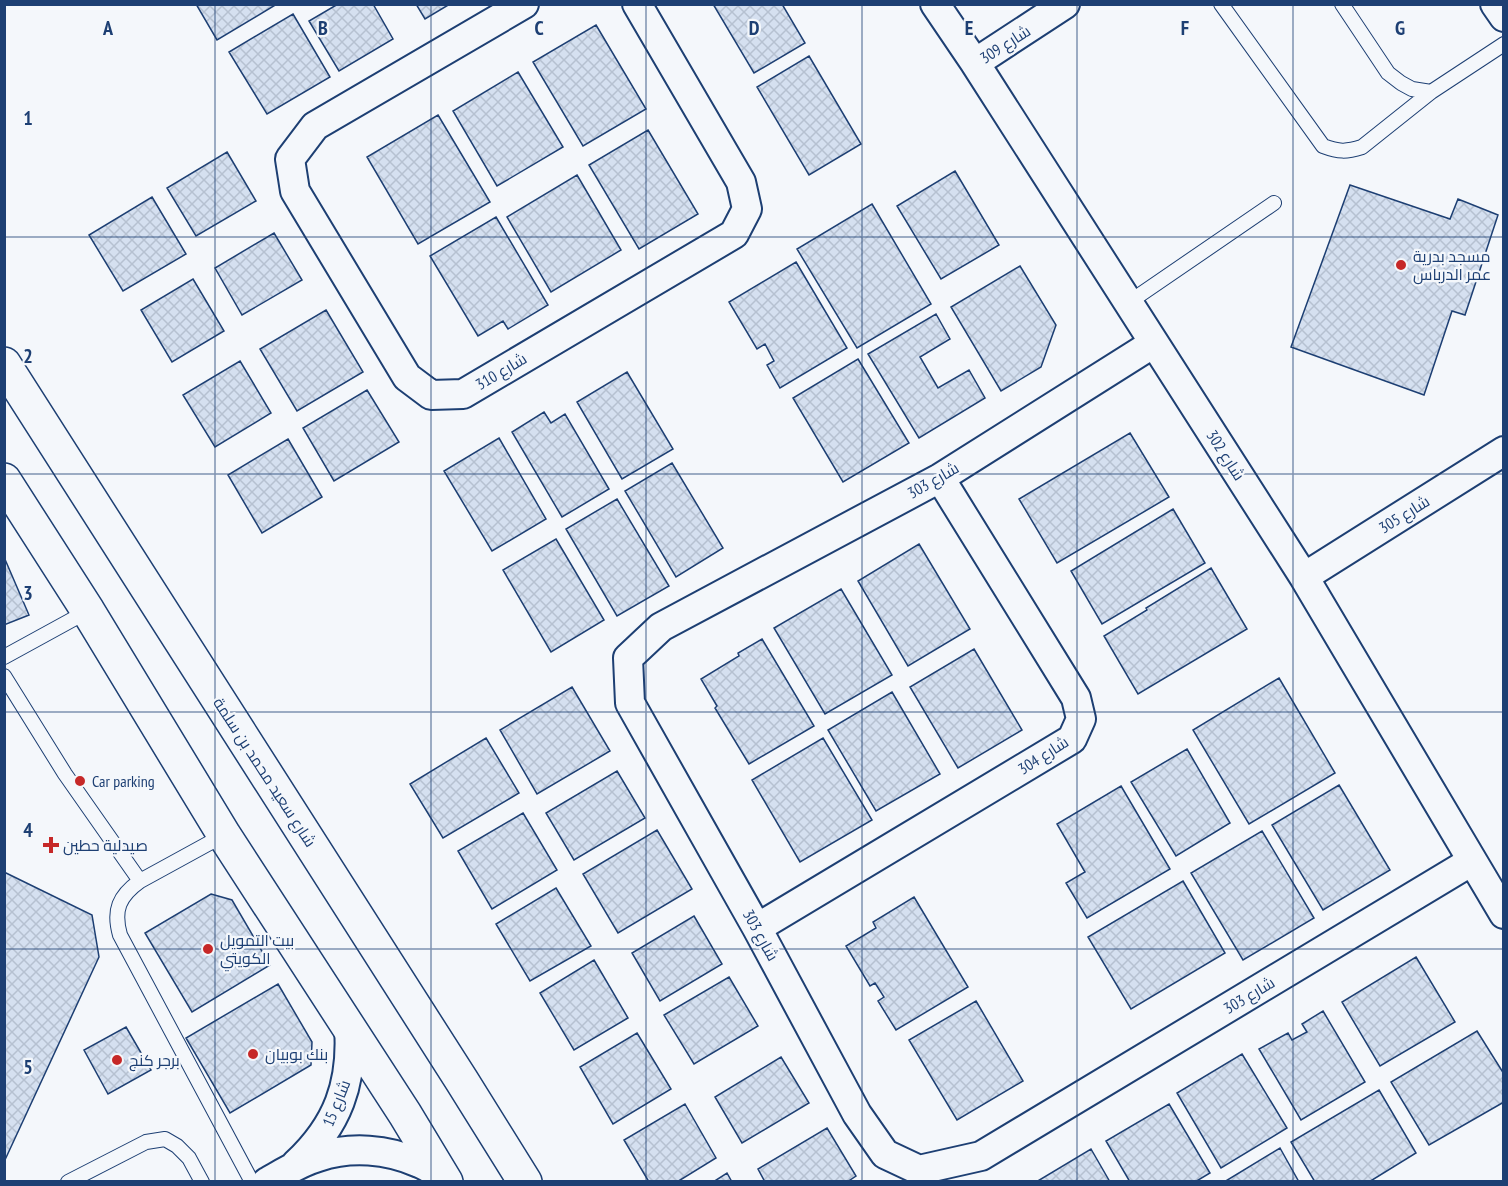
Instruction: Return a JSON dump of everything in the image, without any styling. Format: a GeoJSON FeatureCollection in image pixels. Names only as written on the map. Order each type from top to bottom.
{"type":"FeatureCollection","features":[{"type":"Feature","properties":{"kind":"street","name":"شارع 310"},"geometry":{"type":"LineString","coordinates":[[524,4],[315,126],[290,159],[296,191],[307,211],[407,377],[431,395],[463,394],[734,234],[747,209],[741,182],[637,4]]}},
{"type":"Feature","properties":{"kind":"street","name":"شارع 302"},"geometry":{"type":"LineString","coordinates":[[935,4],[1304,578],[1503,914]]}},
{"type":"Feature","properties":{"kind":"street","name":"شارع 309"},"geometry":{"type":"LineString","coordinates":[[975,63],[1065,4]]}},
{"type":"Feature","properties":{"kind":"street"},"geometry":{"type":"LineString","coordinates":[[1495,4],[1503,17]]}},
{"type":"Feature","properties":{"kind":"street","name":"شارع 303"},"geometry":{"type":"LineString","coordinates":[[1154,343],[940,478],[661,627],[628,658],[630,703],[757,928],[857,1114],[885,1154],[919,1170],[981,1156],[1472,861]]}},
{"type":"Feature","properties":{"kind":"street","name":"شارع سعيد محمد بن سلمة"},"geometry":{"type":"LineString","coordinates":[[5,364],[525,1182]]}},
{"type":"Feature","properties":{"kind":"street","name":"شارع 305"},"geometry":{"type":"LineString","coordinates":[[1304,578],[1503,451]]}},
{"type":"Feature","properties":{"kind":"street","name":"شارع 304"},"geometry":{"type":"LineString","coordinates":[[757,928],[1072,739],[1081,719],[1076,698],[940,478]]}},
{"type":"Feature","properties":{"kind":"street"},"geometry":{"type":"LineString","coordinates":[[4,480],[88,610],[225,835],[445,1179]]}},
{"type":"Feature","properties":{"kind":"street","name":"شارع 15"},"geometry":{"type":"LineString","coordinates":[[293,1168],[309,1152],[335,1115],[348,1072],[349,1027]]}},
{"type":"Feature","properties":{"kind":"street","name":"شارع 15"},"geometry":{"type":"LineString","coordinates":[[267,1182],[317,1157],[343,1151],[370,1150],[396,1154],[421,1163],[445,1179]]}},
{"type":"Feature","properties":{"kind":"lane"},"geometry":{"type":"LineString","coordinates":[[1221,4],[1323,146],[1336,151],[1350,151],[1362,147],[1431,92],[1503,44]]}},
{"type":"Feature","properties":{"kind":"lane"},"geometry":{"type":"LineString","coordinates":[[1342,4],[1388,73],[1412,89],[1431,92]]}},
{"type":"Feature","properties":{"kind":"lane"},"geometry":{"type":"LineString","coordinates":[[1128,303],[1274,203]]}},
{"type":"Feature","properties":{"kind":"lane"},"geometry":{"type":"LineString","coordinates":[[4,657],[88,610]]}},
{"type":"Feature","properties":{"kind":"lane"},"geometry":{"type":"LineString","coordinates":[[4,676],[65,774],[140,881]]}},
{"type":"Feature","properties":{"kind":"lane"},"geometry":{"type":"LineString","coordinates":[[225,835],[130,888],[119,905],[117,923],[120,935],[252,1182]]}},
{"type":"Feature","properties":{"kind":"lane"},"geometry":{"type":"LineString","coordinates":[[68,1182],[146,1142],[165,1139],[177,1146],[189,1158],[202,1182]]}},
{"type":"Feature","properties":{"kind":"building"},"geometry":{"type":"Polygon","coordinates":[[[196,4],[277,4],[217,40],[196,4]]]}},
{"type":"Feature","properties":{"kind":"building"},"geometry":{"type":"Polygon","coordinates":[[[338,4],[373,4],[393,39],[339,71],[309,21],[338,4]]]}},
{"type":"Feature","properties":{"kind":"building"},"geometry":{"type":"Polygon","coordinates":[[[416,4],[450,4],[425,19],[416,4]]]}},
{"type":"Feature","properties":{"kind":"building"},"geometry":{"type":"Polygon","coordinates":[[[713,4],[782,4],[805,43],[754,73],[713,4]]]}},
{"type":"Feature","properties":{"kind":"building"},"geometry":{"type":"Polygon","coordinates":[[[293,14],[330,77],[267,114],[229,52],[293,14]]]}},
{"type":"Feature","properties":{"kind":"building"},"geometry":{"type":"Polygon","coordinates":[[[596,25],[646,109],[583,146],[533,62],[596,25]]]}},
{"type":"Feature","properties":{"kind":"building"},"geometry":{"type":"Polygon","coordinates":[[[809,56],[861,144],[809,175],[757,87],[809,56]]]}},
{"type":"Feature","properties":{"kind":"building"},"geometry":{"type":"Polygon","coordinates":[[[518,72],[563,147],[497,186],[453,111],[518,72]]]}},
{"type":"Feature","properties":{"kind":"building"},"geometry":{"type":"Polygon","coordinates":[[[438,115],[490,202],[418,244],[367,157],[438,115]]]}},
{"type":"Feature","properties":{"kind":"building"},"geometry":{"type":"Polygon","coordinates":[[[648,130],[698,214],[639,249],[589,165],[648,130]]]}},
{"type":"Feature","properties":{"kind":"building"},"geometry":{"type":"Polygon","coordinates":[[[227,152],[256,201],[196,236],[167,188],[227,152]]]}},
{"type":"Feature","properties":{"kind":"building"},"geometry":{"type":"Polygon","coordinates":[[[955,171],[999,245],[941,279],[897,206],[955,171]]]}},
{"type":"Feature","properties":{"kind":"building"},"geometry":{"type":"Polygon","coordinates":[[[577,175],[621,250],[551,292],[507,217],[577,175]]]}},
{"type":"Feature","properties":{"kind":"building","name":"مسجد بدرية عمر الدرباس"},"geometry":{"type":"Polygon","coordinates":[[[1350,185],[1450,219],[1458,199],[1498,215],[1465,315],[1452,311],[1424,395],[1291,347],[1350,185]]]}},
{"type":"Feature","properties":{"kind":"building"},"geometry":{"type":"Polygon","coordinates":[[[152,197],[186,254],[123,291],[89,235],[152,197]]]}},
{"type":"Feature","properties":{"kind":"building"},"geometry":{"type":"Polygon","coordinates":[[[872,204],[931,304],[857,348],[797,249],[872,204]]]}},
{"type":"Feature","properties":{"kind":"building"},"geometry":{"type":"Polygon","coordinates":[[[496,217],[548,305],[508,329],[503,321],[478,336],[430,256],[496,217]]]}},
{"type":"Feature","properties":{"kind":"building"},"geometry":{"type":"Polygon","coordinates":[[[274,233],[302,280],[242,315],[215,268],[274,233]]]}},
{"type":"Feature","properties":{"kind":"building"},"geometry":{"type":"Polygon","coordinates":[[[796,262],[847,348],[780,388],[767,365],[774,361],[765,344],[757,349],[729,302],[796,262]]]}},
{"type":"Feature","properties":{"kind":"building"},"geometry":{"type":"Polygon","coordinates":[[[1020,266],[1056,325],[1041,367],[1001,391],[951,307],[1020,266]]]}},
{"type":"Feature","properties":{"kind":"building"},"geometry":{"type":"Polygon","coordinates":[[[193,279],[224,331],[172,362],[141,310],[193,279]]]}},
{"type":"Feature","properties":{"kind":"building"},"geometry":{"type":"Polygon","coordinates":[[[326,310],[363,372],[297,411],[260,349],[326,310]]]}},
{"type":"Feature","properties":{"kind":"building"},"geometry":{"type":"Polygon","coordinates":[[[936,314],[950,339],[920,357],[938,388],[969,370],[985,398],[919,438],[868,354],[936,314]]]}},
{"type":"Feature","properties":{"kind":"building"},"geometry":{"type":"Polygon","coordinates":[[[858,359],[909,443],[843,482],[793,398],[858,359]]]}},
{"type":"Feature","properties":{"kind":"building"},"geometry":{"type":"Polygon","coordinates":[[[240,361],[271,413],[215,447],[183,395],[240,361]]]}},
{"type":"Feature","properties":{"kind":"building"},"geometry":{"type":"Polygon","coordinates":[[[627,372],[673,449],[622,479],[577,402],[627,372]]]}},
{"type":"Feature","properties":{"kind":"building"},"geometry":{"type":"Polygon","coordinates":[[[367,390],[399,442],[334,481],[303,428],[367,390]]]}},
{"type":"Feature","properties":{"kind":"building"},"geometry":{"type":"Polygon","coordinates":[[[544,412],[551,423],[565,414],[609,489],[562,517],[512,432],[544,412]]]}},
{"type":"Feature","properties":{"kind":"building"},"geometry":{"type":"Polygon","coordinates":[[[1130,433],[1169,497],[1057,563],[1019,499],[1130,433]]]}},
{"type":"Feature","properties":{"kind":"building"},"geometry":{"type":"Polygon","coordinates":[[[499,438],[546,519],[492,551],[444,471],[499,438]]]}},
{"type":"Feature","properties":{"kind":"building"},"geometry":{"type":"Polygon","coordinates":[[[288,439],[322,497],[262,533],[228,475],[288,439]]]}},
{"type":"Feature","properties":{"kind":"building"},"geometry":{"type":"Polygon","coordinates":[[[672,463],[723,548],[676,577],[625,491],[672,463]]]}},
{"type":"Feature","properties":{"kind":"building"},"geometry":{"type":"Polygon","coordinates":[[[617,499],[669,586],[617,616],[566,529],[617,499]]]}},
{"type":"Feature","properties":{"kind":"building"},"geometry":{"type":"Polygon","coordinates":[[[1173,509],[1205,563],[1102,624],[1071,571],[1173,509]]]}},
{"type":"Feature","properties":{"kind":"building"},"geometry":{"type":"Polygon","coordinates":[[[556,539],[604,620],[551,652],[503,570],[556,539]]]}},
{"type":"Feature","properties":{"kind":"building"},"geometry":{"type":"Polygon","coordinates":[[[919,544],[970,629],[908,666],[858,581],[919,544]]]}},
{"type":"Feature","properties":{"kind":"building"},"geometry":{"type":"Polygon","coordinates":[[[4,557],[29,615],[4,625],[4,557]]]}},
{"type":"Feature","properties":{"kind":"building"},"geometry":{"type":"Polygon","coordinates":[[[1211,568],[1247,629],[1138,694],[1104,636],[1211,568]]]}},
{"type":"Feature","properties":{"kind":"building"},"geometry":{"type":"Polygon","coordinates":[[[841,589],[892,675],[825,714],[774,628],[841,589]]]}},
{"type":"Feature","properties":{"kind":"building"},"geometry":{"type":"Polygon","coordinates":[[[762,639],[814,726],[749,764],[715,708],[717,706],[701,679],[762,639]]]}},
{"type":"Feature","properties":{"kind":"building"},"geometry":{"type":"Polygon","coordinates":[[[974,649],[1022,730],[958,768],[910,687],[974,649]]]}},
{"type":"Feature","properties":{"kind":"building"},"geometry":{"type":"Polygon","coordinates":[[[1279,678],[1335,773],[1249,824],[1193,730],[1279,678]]]}},
{"type":"Feature","properties":{"kind":"building"},"geometry":{"type":"Polygon","coordinates":[[[572,687],[610,751],[537,794],[500,730],[572,687]]]}},
{"type":"Feature","properties":{"kind":"building"},"geometry":{"type":"Polygon","coordinates":[[[892,692],[940,774],[876,811],[828,730],[892,692]]]}},
{"type":"Feature","properties":{"kind":"building"},"geometry":{"type":"Polygon","coordinates":[[[486,738],[519,793],[443,838],[410,784],[486,738]]]}},
{"type":"Feature","properties":{"kind":"building"},"geometry":{"type":"Polygon","coordinates":[[[823,738],[872,820],[800,862],[752,780],[823,738]]]}},
{"type":"Feature","properties":{"kind":"building"},"geometry":{"type":"Polygon","coordinates":[[[1187,749],[1230,823],[1176,856],[1131,782],[1187,749]]]}},
{"type":"Feature","properties":{"kind":"building"},"geometry":{"type":"Polygon","coordinates":[[[617,771],[645,818],[574,860],[546,813],[617,771]]]}},
{"type":"Feature","properties":{"kind":"building"},"geometry":{"type":"Polygon","coordinates":[[[1339,785],[1390,870],[1323,910],[1272,825],[1339,785]]]}},
{"type":"Feature","properties":{"kind":"building"},"geometry":{"type":"Polygon","coordinates":[[[1121,786],[1170,869],[1087,918],[1066,883],[1085,872],[1057,824],[1121,786]]]}},
{"type":"Feature","properties":{"kind":"building"},"geometry":{"type":"Polygon","coordinates":[[[523,813],[557,870],[492,909],[458,851],[523,813]]]}},
{"type":"Feature","properties":{"kind":"building"},"geometry":{"type":"Polygon","coordinates":[[[657,830],[692,889],[618,933],[583,874],[657,830]]]}},
{"type":"Feature","properties":{"kind":"building"},"geometry":{"type":"Polygon","coordinates":[[[1262,831],[1314,918],[1243,960],[1191,873],[1262,831]]]}},
{"type":"Feature","properties":{"kind":"building"},"geometry":{"type":"Polygon","coordinates":[[[4,872],[92,915],[99,957],[4,1162],[4,872]]]}},
{"type":"Feature","properties":{"kind":"building"},"geometry":{"type":"Polygon","coordinates":[[[1183,881],[1225,953],[1131,1009],[1088,937],[1183,881]]]}},
{"type":"Feature","properties":{"kind":"building"},"geometry":{"type":"Polygon","coordinates":[[[556,888],[591,946],[530,981],[496,924],[556,888]]]}},
{"type":"Feature","properties":{"kind":"building","name":"بيت التمويل الكويتي"},"geometry":{"type":"Polygon","coordinates":[[[211,894],[232,900],[270,965],[192,1012],[145,933],[211,894]]]}},
{"type":"Feature","properties":{"kind":"building"},"geometry":{"type":"Polygon","coordinates":[[[914,897],[968,987],[896,1030],[878,1001],[884,997],[875,983],[870,986],[846,946],[876,928],[873,922],[914,897]]]}},
{"type":"Feature","properties":{"kind":"building"},"geometry":{"type":"Polygon","coordinates":[[[694,916],[722,964],[660,1001],[632,953],[694,916]]]}},
{"type":"Feature","properties":{"kind":"building"},"geometry":{"type":"Polygon","coordinates":[[[1416,957],[1455,1022],[1380,1066],[1342,1002],[1416,957]]]}},
{"type":"Feature","properties":{"kind":"building"},"geometry":{"type":"Polygon","coordinates":[[[594,960],[628,1018],[574,1050],[540,993],[594,960]]]}},
{"type":"Feature","properties":{"kind":"building"},"geometry":{"type":"Polygon","coordinates":[[[729,977],[758,1026],[694,1064],[664,1015],[729,977]]]}},
{"type":"Feature","properties":{"kind":"building","name":"بنك بوبيان"},"geometry":{"type":"Polygon","coordinates":[[[278,984],[312,1042],[311,1065],[230,1113],[186,1038],[278,984]]]}},
{"type":"Feature","properties":{"kind":"building"},"geometry":{"type":"Polygon","coordinates":[[[976,1001],[1023,1081],[957,1120],[909,1040],[976,1001]]]}},
{"type":"Feature","properties":{"kind":"building"},"geometry":{"type":"Polygon","coordinates":[[[1323,1011],[1365,1082],[1301,1120],[1259,1049],[1288,1033],[1292,1040],[1307,1032],[1302,1024],[1323,1011]]]}},
{"type":"Feature","properties":{"kind":"building","name":"برجر كنج"},"geometry":{"type":"Polygon","coordinates":[[[126,1027],[151,1070],[108,1094],[84,1050],[126,1027]]]}},
{"type":"Feature","properties":{"kind":"building"},"geometry":{"type":"Polygon","coordinates":[[[1477,1031],[1504,1074],[1504,1102],[1429,1145],[1391,1082],[1477,1031]]]}},
{"type":"Feature","properties":{"kind":"building"},"geometry":{"type":"Polygon","coordinates":[[[637,1033],[671,1089],[613,1124],[580,1067],[637,1033]]]}},
{"type":"Feature","properties":{"kind":"building"},"geometry":{"type":"Polygon","coordinates":[[[1242,1054],[1287,1128],[1221,1168],[1177,1093],[1242,1054]]]}},
{"type":"Feature","properties":{"kind":"building"},"geometry":{"type":"Polygon","coordinates":[[[781,1057],[809,1103],[742,1143],[715,1097],[781,1057]]]}},
{"type":"Feature","properties":{"kind":"building"},"geometry":{"type":"Polygon","coordinates":[[[1379,1090],[1416,1153],[1369,1182],[1315,1182],[1291,1142],[1379,1090]]]}},
{"type":"Feature","properties":{"kind":"building"},"geometry":{"type":"Polygon","coordinates":[[[685,1104],[716,1158],[677,1182],[649,1182],[624,1140],[685,1104]]]}},
{"type":"Feature","properties":{"kind":"building"},"geometry":{"type":"Polygon","coordinates":[[[1169,1104],[1210,1173],[1195,1182],[1130,1182],[1106,1141],[1169,1104]]]}},
{"type":"Feature","properties":{"kind":"building"},"geometry":{"type":"Polygon","coordinates":[[[827,1128],[856,1176],[847,1182],[765,1182],[758,1169],[827,1128]]]}},
{"type":"Feature","properties":{"kind":"building"},"geometry":{"type":"Polygon","coordinates":[[[1280,1148],[1299,1182],[1224,1182],[1280,1148]]]}},
{"type":"Feature","properties":{"kind":"building"},"geometry":{"type":"Polygon","coordinates":[[[1091,1149],[1110,1182],[1036,1182],[1091,1149]]]}},
{"type":"Feature","properties":{"kind":"building"},"geometry":{"type":"Polygon","coordinates":[[[727,1173],[732,1182],[713,1182],[727,1173]]]}},
{"type":"Feature","properties":{"kind":"place","name":"مسجد بدرية عمر الدرباس"},"geometry":{"type":"Point","coordinates":[1401,265]}},
{"type":"Feature","properties":{"kind":"place","name":"Car parking"},"geometry":{"type":"Point","coordinates":[80,781]}},
{"type":"Feature","properties":{"kind":"place","name":"صيدلية حطين"},"geometry":{"type":"Point","coordinates":[51,845]}},
{"type":"Feature","properties":{"kind":"place","name":"بيت التمويل الكويتي"},"geometry":{"type":"Point","coordinates":[208,949]}},
{"type":"Feature","properties":{"kind":"place","name":"بنك بوبيان"},"geometry":{"type":"Point","coordinates":[253,1054]}},
{"type":"Feature","properties":{"kind":"place","name":"برجر كنج"},"geometry":{"type":"Point","coordinates":[117,1060]}}]}
